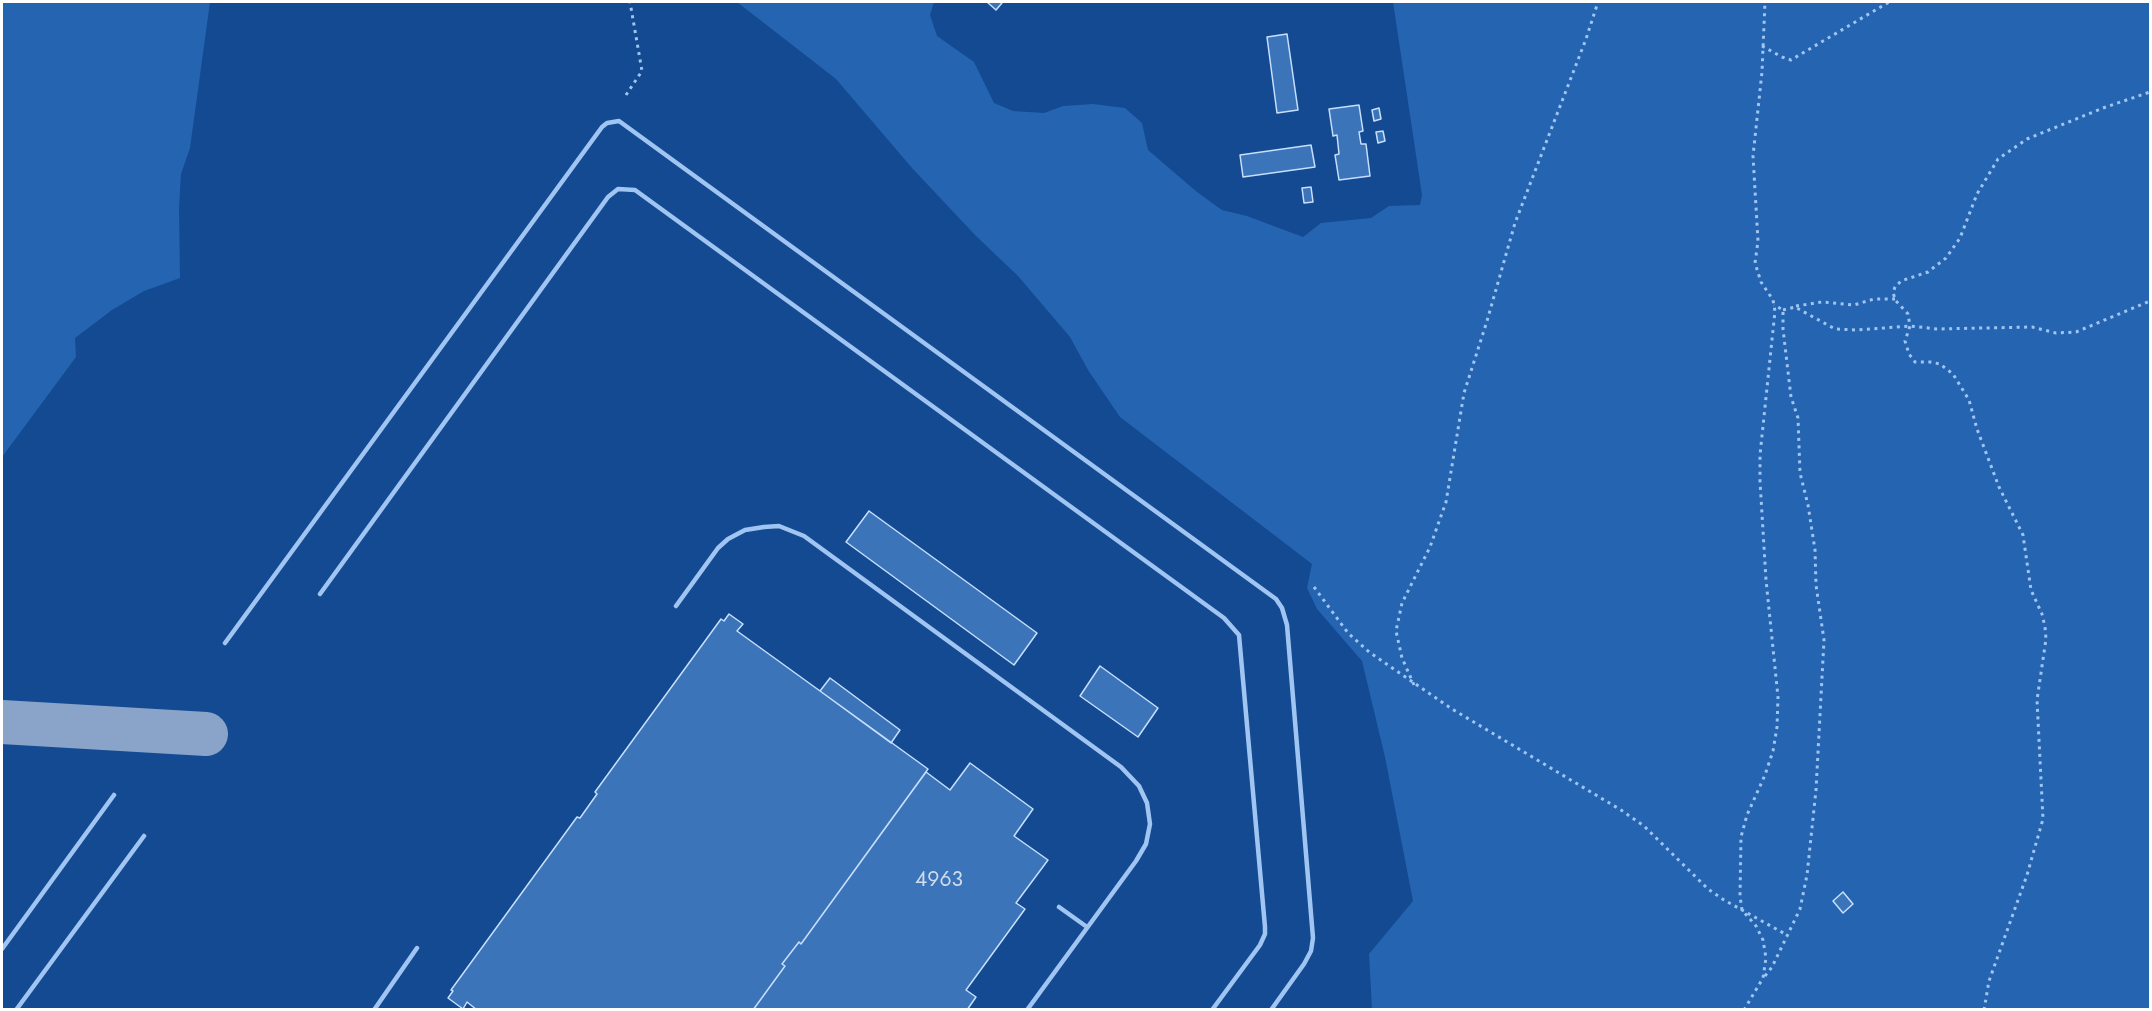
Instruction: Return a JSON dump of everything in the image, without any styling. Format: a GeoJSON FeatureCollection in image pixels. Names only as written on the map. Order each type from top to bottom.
{"type":"FeatureCollection","features":[{"type":"Feature","properties":{"kind":"lane"},"geometry":{"type":"LineString","coordinates":[[225,643],[602,127],[607,123],[619,121],[1276,598],[1287,625],[1313,938],[1311,951],[1304,964],[1271,1010]]}},
{"type":"Feature","properties":{"kind":"lane"},"geometry":{"type":"LineString","coordinates":[[320,594],[608,197],[618,189],[635,190],[1224,618],[1239,635],[1265,934],[1260,945],[1212,1010]]}},
{"type":"Feature","properties":{"kind":"lane"},"geometry":{"type":"LineString","coordinates":[[676,606],[718,548],[728,538],[745,530],[779,526],[804,536],[1121,767],[1138,786],[1148,803],[1150,824],[1146,844],[1027,1010]]}},
{"type":"Feature","properties":{"kind":"lane"},"geometry":{"type":"LineString","coordinates":[[2,949],[114,795]]}},
{"type":"Feature","properties":{"kind":"lane"},"geometry":{"type":"LineString","coordinates":[[16,1010],[144,836]]}},
{"type":"Feature","properties":{"kind":"lane"},"geometry":{"type":"LineString","coordinates":[[1059,907],[1087,927]]}},
{"type":"Feature","properties":{"kind":"lane"},"geometry":{"type":"LineString","coordinates":[[374,1010],[417,948]]}},
{"type":"Feature","properties":{"kind":"path"},"geometry":{"type":"LineString","coordinates":[[626,95],[642,71],[630,2]]}},
{"type":"Feature","properties":{"kind":"path"},"geometry":{"type":"LineString","coordinates":[[1414,685],[1402,658],[1396,631],[1402,603],[1430,547],[1446,502],[1464,393],[1488,321],[1515,223],[1598,2]]}},
{"type":"Feature","properties":{"kind":"path"},"geometry":{"type":"LineString","coordinates":[[1763,978],[1766,958],[1763,940],[1756,926],[1742,910],[1740,896],[1742,837],[1747,815],[1770,759],[1777,727],[1778,697],[1766,580],[1760,464],[1775,311],[1755,263],[1758,241],[1753,156],[1762,72],[1765,2]]}},
{"type":"Feature","properties":{"kind":"path"},"geometry":{"type":"LineString","coordinates":[[1762,46],[1791,60],[1889,2]]}},
{"type":"Feature","properties":{"kind":"path"},"geometry":{"type":"LineString","coordinates":[[1984,1010],[1989,981],[2020,896],[2043,819],[2037,700],[2046,639],[2042,614],[2031,590],[2023,535],[1999,487],[1977,429],[1969,400],[1953,374],[1940,364],[1915,362],[1909,354],[1905,341],[1910,326],[1908,314],[1895,299],[1893,293],[1901,280],[1928,272],[1946,258],[1960,238],[1977,194],[1998,159],[2027,140],[2151,92]]}},
{"type":"Feature","properties":{"kind":"path"},"geometry":{"type":"LineString","coordinates":[[1774,305],[1783,310],[1809,303],[1854,305],[1874,299],[1895,299]]}},
{"type":"Feature","properties":{"kind":"path"},"geometry":{"type":"LineString","coordinates":[[1795,307],[1835,329],[1857,330],[1910,326],[1937,329],[2032,327],[2056,333],[2076,332],[2151,301]]}},
{"type":"Feature","properties":{"kind":"path"},"geometry":{"type":"LineString","coordinates":[[1744,1010],[1772,967],[1800,909],[1807,875],[1816,790],[1824,640],[1816,585],[1815,550],[1800,473],[1798,417],[1791,397],[1783,310]]}},
{"type":"Feature","properties":{"kind":"path"},"geometry":{"type":"LineString","coordinates":[[1314,586],[1348,633],[1369,652],[1414,685],[1644,826],[1708,889],[1787,935]]}},
{"type":"Feature","properties":{"kind":"shaded area"},"geometry":{"type":"Polygon","coordinates":[[[2,2],[210,2],[190,148],[181,174],[180,278],[144,291],[112,310],[75,338],[76,357],[2,457],[2,2]]]}},
{"type":"Feature","properties":{"kind":"shaded area"},"geometry":{"type":"Polygon","coordinates":[[[737,2],[934,2],[930,15],[937,36],[974,62],[994,103],[1013,111],[1044,113],[1063,106],[1093,104],[1125,108],[1142,123],[1148,150],[1197,192],[1222,210],[1247,216],[1303,237],[1321,223],[1371,218],[1389,206],[1420,205],[1422,195],[1393,2],[2150,2],[2150,1009],[1372,1009],[1369,954],[1413,901],[1385,757],[1362,661],[1317,609],[1307,588],[1312,564],[1120,417],[1088,370],[1070,337],[1018,276],[975,235],[912,168],[836,79],[737,2]]]}},
{"type":"Feature","properties":{"kind":"building"},"geometry":{"type":"Polygon","coordinates":[[[987,2],[1000,2],[1002,3],[996,10],[987,2]]]}},
{"type":"Feature","properties":{"kind":"building"},"geometry":{"type":"Polygon","coordinates":[[[1287,34],[1298,110],[1277,113],[1267,37],[1287,34]]]}},
{"type":"Feature","properties":{"kind":"building"},"geometry":{"type":"Polygon","coordinates":[[[1359,105],[1363,131],[1359,132],[1361,144],[1366,144],[1370,176],[1339,180],[1335,155],[1339,154],[1337,135],[1333,136],[1329,109],[1359,105]]]}},
{"type":"Feature","properties":{"kind":"building"},"geometry":{"type":"Polygon","coordinates":[[[1379,108],[1381,119],[1374,121],[1372,110],[1379,108]]]}},
{"type":"Feature","properties":{"kind":"building"},"geometry":{"type":"Polygon","coordinates":[[[1383,131],[1385,141],[1378,143],[1376,132],[1383,131]]]}},
{"type":"Feature","properties":{"kind":"building"},"geometry":{"type":"Polygon","coordinates":[[[1311,145],[1315,167],[1243,177],[1240,155],[1311,145]]]}},
{"type":"Feature","properties":{"kind":"building"},"geometry":{"type":"Polygon","coordinates":[[[1311,187],[1313,202],[1304,203],[1302,188],[1311,187]]]}},
{"type":"Feature","properties":{"kind":"building"},"geometry":{"type":"Polygon","coordinates":[[[869,511],[1037,633],[1014,665],[846,542],[869,511]]]}},
{"type":"Feature","properties":{"kind":"building"},"geometry":{"type":"Polygon","coordinates":[[[729,614],[743,624],[737,631],[928,769],[801,944],[799,942],[782,964],[785,966],[753,1010],[477,1010],[467,1002],[463,1009],[448,998],[453,991],[451,990],[577,817],[580,818],[597,794],[595,792],[721,619],[724,621],[729,614]]]}},
{"type":"Feature","properties":{"kind":"building"},"geometry":{"type":"Polygon","coordinates":[[[1100,666],[1158,708],[1138,737],[1080,696],[1100,666]]]}},
{"type":"Feature","properties":{"kind":"building"},"geometry":{"type":"Polygon","coordinates":[[[830,678],[900,730],[891,743],[820,691],[830,678]]]}},
{"type":"Feature","properties":{"kind":"building"},"geometry":{"type":"Polygon","coordinates":[[[970,763],[1033,809],[1014,836],[1048,860],[1016,903],[1025,909],[966,990],[976,997],[967,1010],[753,1010],[785,966],[782,964],[799,942],[801,944],[926,772],[950,790],[970,763]]]}},
{"type":"Feature","properties":{"kind":"building"},"geometry":{"type":"Polygon","coordinates":[[[1843,892],[1853,904],[1843,913],[1833,901],[1843,892]]]}},
{"type":"Feature","properties":{"kind":"taxiway"},"geometry":{"type":"LineString","coordinates":[[2,722],[206,734]]}}]}
